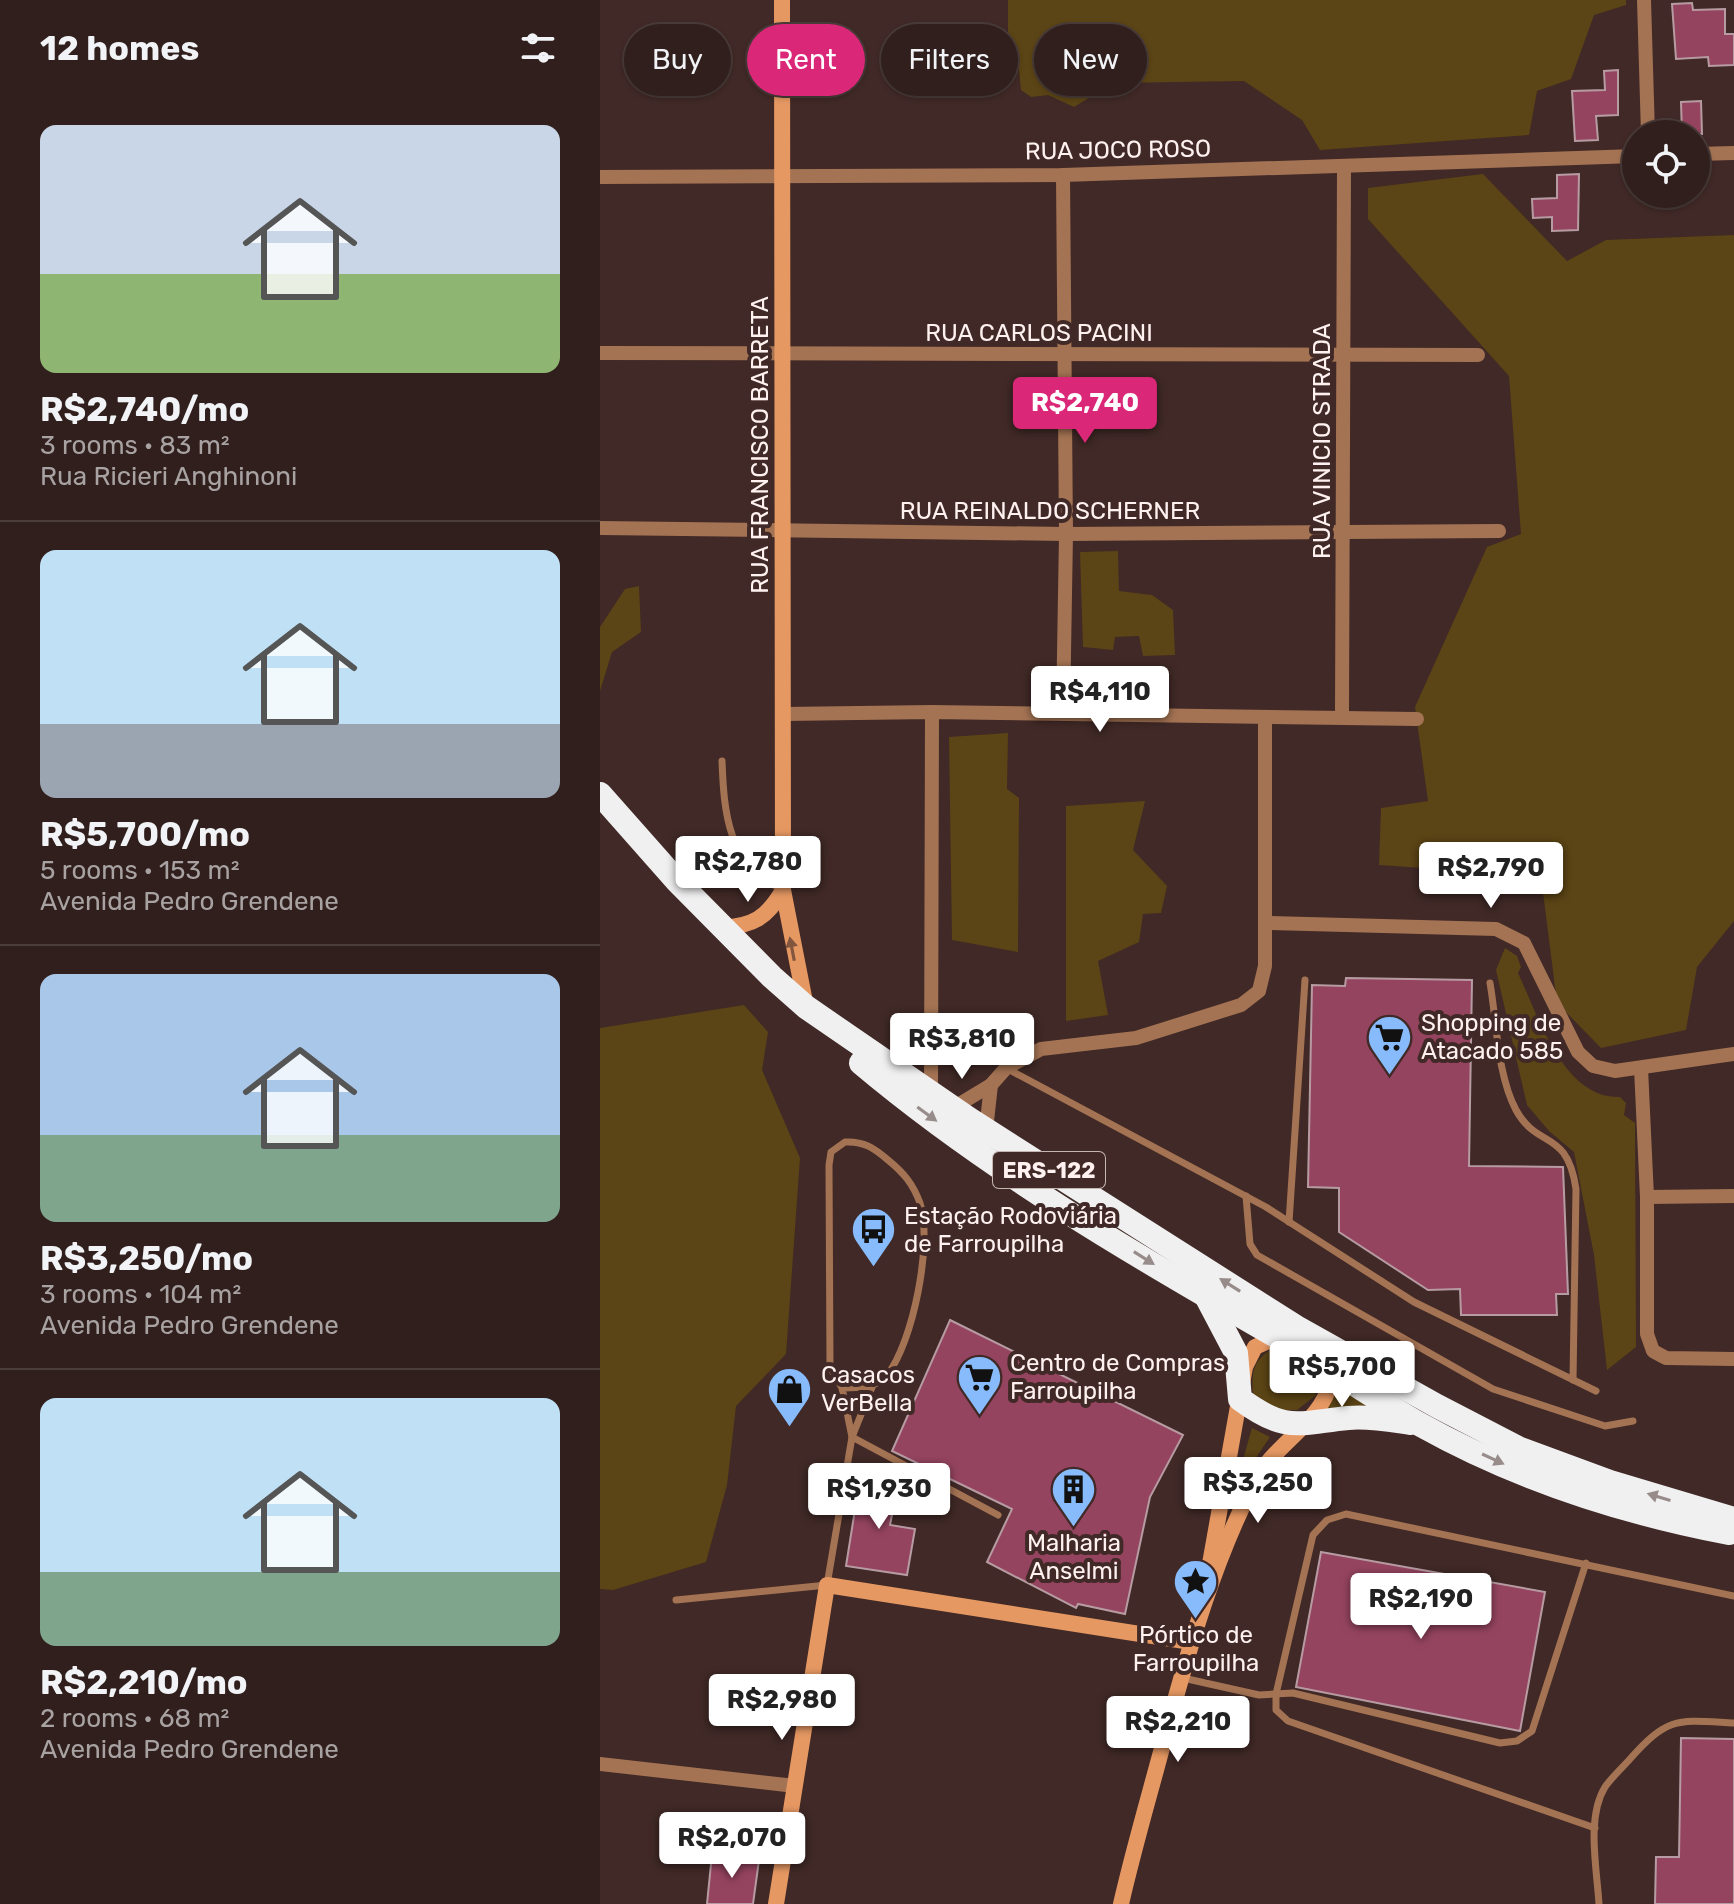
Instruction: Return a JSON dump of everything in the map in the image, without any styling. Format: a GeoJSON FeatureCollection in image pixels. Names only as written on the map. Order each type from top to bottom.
{"type":"FeatureCollection","features":[{"type":"Feature","properties":{"kind":"highway","name":"ERS-122"},"geometry":{"type":"LineString","coordinates":[[600,794],[721,928],[806,1007],[1287,1332],[1332,1358],[1518,1448],[1610,1482],[1734,1519]]}},
{"type":"Feature","properties":{"kind":"highway","name":"ERS-122"},"geometry":{"type":"LineString","coordinates":[[806,1007],[827,1034],[925,1112],[1104,1233],[1206,1296],[1287,1332]]}},
{"type":"Feature","properties":{"kind":"highway"},"geometry":{"type":"LineString","coordinates":[[1206,1296],[1236,1353],[1234,1410],[1278,1422],[1304,1425],[1349,1417],[1383,1418],[1422,1425]]}},
{"type":"Feature","properties":{"kind":"highway","name":"ERS-122"},"geometry":{"type":"LineString","coordinates":[[1332,1358],[1422,1425],[1506,1465],[1630,1512],[1734,1534]]}},
{"type":"Feature","properties":{"kind":"street","name":"RUA FRANCISCO BARRETA"},"geometry":{"type":"LineString","coordinates":[[782,0],[783,890],[806,1007]]}},
{"type":"Feature","properties":{"kind":"street"},"geometry":{"type":"LineString","coordinates":[[1644,0],[1648,120]]}},
{"type":"Feature","properties":{"kind":"street"},"geometry":{"type":"LineString","coordinates":[[1710,154],[1734,153]]}},
{"type":"Feature","properties":{"kind":"street","name":"RUA JOCO ROSO"},"geometry":{"type":"LineString","coordinates":[[600,177],[1063,175],[1622,156]]}},
{"type":"Feature","properties":{"kind":"street","name":"RUA VINICIO STRADA"},"geometry":{"type":"LineString","coordinates":[[1342,716],[1344,166]]}},
{"type":"Feature","properties":{"kind":"street"},"geometry":{"type":"LineString","coordinates":[[1063,175],[1066,356],[1063,714]]}},
{"type":"Feature","properties":{"kind":"street","name":"RUA CARLOS PACINI"},"geometry":{"type":"LineString","coordinates":[[600,353],[1478,355]]}},
{"type":"Feature","properties":{"kind":"street","name":"RUA REINALDO SCHERNER"},"geometry":{"type":"LineString","coordinates":[[600,528],[784,533],[1066,534],[1499,531]]}},
{"type":"Feature","properties":{"kind":"street"},"geometry":{"type":"LineString","coordinates":[[784,714],[932,712],[1417,719]]}},
{"type":"Feature","properties":{"kind":"street"},"geometry":{"type":"LineString","coordinates":[[931,1093],[932,712]]}},
{"type":"Feature","properties":{"kind":"street"},"geometry":{"type":"LineString","coordinates":[[953,1108],[991,1085],[1006,1068],[1041,1049],[1136,1038],[1241,1005],[1259,991],[1265,966],[1266,923],[1265,718]]}},
{"type":"Feature","properties":{"kind":"street"},"geometry":{"type":"LineString","coordinates":[[721,928],[745,927],[759,921],[773,907],[783,890]]}},
{"type":"Feature","properties":{"kind":"street"},"geometry":{"type":"LineString","coordinates":[[1266,923],[1496,929],[1524,943],[1578,1052],[1593,1066],[1615,1071],[1734,1054]]}},
{"type":"Feature","properties":{"kind":"street"},"geometry":{"type":"LineString","coordinates":[[1641,1068],[1647,1197],[1647,1334],[1653,1351],[1666,1358],[1734,1359]]}},
{"type":"Feature","properties":{"kind":"street"},"geometry":{"type":"LineString","coordinates":[[986,1130],[991,1085]]}},
{"type":"Feature","properties":{"kind":"street"},"geometry":{"type":"LineString","coordinates":[[1647,1197],[1734,1196]]}},
{"type":"Feature","properties":{"kind":"street"},"geometry":{"type":"LineString","coordinates":[[1199,1615],[1234,1410],[1245,1367],[1255,1347],[1287,1332]]}},
{"type":"Feature","properties":{"kind":"street"},"geometry":{"type":"LineString","coordinates":[[1121,1904],[1199,1615],[1255,1481],[1271,1455],[1323,1403],[1332,1358]]}},
{"type":"Feature","properties":{"kind":"street"},"geometry":{"type":"LineString","coordinates":[[776,1904],[827,1585],[1191,1642]]}},
{"type":"Feature","properties":{"kind":"street"},"geometry":{"type":"LineString","coordinates":[[600,1764],[795,1786]]}},
{"type":"Feature","properties":{"kind":"lane"},"geometry":{"type":"LineString","coordinates":[[722,761],[727,819],[744,862],[764,881],[783,890]]}},
{"type":"Feature","properties":{"kind":"lane"},"geometry":{"type":"LineString","coordinates":[[1289,1222],[1305,980]]}},
{"type":"Feature","properties":{"kind":"lane"},"geometry":{"type":"LineString","coordinates":[[1490,983],[1509,1093],[1518,1113],[1531,1129],[1560,1147],[1572,1162],[1576,1189],[1573,1380]]}},
{"type":"Feature","properties":{"kind":"lane"},"geometry":{"type":"LineString","coordinates":[[1006,1068],[1246,1196],[1414,1302],[1596,1391]]}},
{"type":"Feature","properties":{"kind":"lane"},"geometry":{"type":"LineString","coordinates":[[842,1388],[873,1385],[887,1376],[908,1323],[921,1266],[922,1218],[908,1176],[871,1146],[845,1142],[831,1152],[829,1165],[830,1367],[842,1388],[852,1437]]}},
{"type":"Feature","properties":{"kind":"lane"},"geometry":{"type":"LineString","coordinates":[[1246,1196],[1250,1244],[1257,1255],[1416,1348],[1493,1389],[1605,1426],[1633,1421]]}},
{"type":"Feature","properties":{"kind":"lane"},"geometry":{"type":"LineString","coordinates":[[676,1600],[827,1585],[852,1437],[873,1385]]}},
{"type":"Feature","properties":{"kind":"lane"},"geometry":{"type":"LineString","coordinates":[[852,1437],[998,1515]]}},
{"type":"Feature","properties":{"kind":"lane"},"geometry":{"type":"LineString","coordinates":[[1595,1828],[1288,1721],[1276,1710],[1276,1694],[1313,1535],[1327,1520],[1346,1514],[1734,1596]]}},
{"type":"Feature","properties":{"kind":"lane"},"geometry":{"type":"LineString","coordinates":[[1181,1678],[1259,1695],[1293,1693],[1500,1743],[1517,1741],[1532,1731],[1586,1563]]}},
{"type":"Feature","properties":{"kind":"lane"},"geometry":{"type":"LineString","coordinates":[[1599,1904],[1595,1828],[1605,1788],[1651,1735],[1666,1725],[1685,1721],[1734,1723]]}},
{"type":"Feature","properties":{"kind":"shaded area"},"geometry":{"type":"Polygon","coordinates":[[[1008,0],[1626,0],[1626,5],[1594,15],[1571,79],[1537,91],[1529,135],[1320,150],[1302,120],[1244,81],[1147,82],[1147,24],[1034,24],[1034,96],[1040,96],[1031,97],[1021,90],[1018,24],[1008,24],[1008,0]]]}},
{"type":"Feature","properties":{"kind":"shaded area"},"geometry":{"type":"Polygon","coordinates":[[[1050,96],[1092,96],[1074,107],[1050,96]]]}},
{"type":"Feature","properties":{"kind":"shaded area"},"geometry":{"type":"Polygon","coordinates":[[[1483,174],[1567,261],[1606,240],[1734,235],[1734,921],[1697,967],[1686,1030],[1601,1048],[1557,1003],[1541,876],[1379,865],[1381,808],[1428,801],[1415,707],[1487,547],[1521,534],[1509,376],[1368,219],[1368,188],[1483,174]]]}},
{"type":"Feature","properties":{"kind":"shaded area"},"geometry":{"type":"Polygon","coordinates":[[[1118,551],[1119,591],[1152,595],[1173,610],[1175,655],[1143,656],[1139,636],[1115,637],[1113,650],[1083,647],[1080,552],[1118,551]]]}},
{"type":"Feature","properties":{"kind":"shaded area"},"geometry":{"type":"Polygon","coordinates":[[[639,586],[641,632],[612,652],[600,691],[600,627],[625,589],[639,586]]]}},
{"type":"Feature","properties":{"kind":"shaded area"},"geometry":{"type":"Polygon","coordinates":[[[1008,733],[1007,789],[1019,798],[1018,952],[952,940],[949,737],[1008,733]]]}},
{"type":"Feature","properties":{"kind":"shaded area"},"geometry":{"type":"Polygon","coordinates":[[[1145,801],[1133,850],[1167,886],[1161,913],[1143,914],[1139,942],[1098,961],[1108,1015],[1066,1021],[1066,806],[1145,801]]]}},
{"type":"Feature","properties":{"kind":"shaded area"},"geometry":{"type":"Polygon","coordinates":[[[1505,948],[1517,956],[1521,967],[1518,973],[1534,1010],[1555,1052],[1568,1070],[1600,1094],[1620,1097],[1626,1103],[1624,1115],[1635,1123],[1636,1347],[1607,1370],[1594,1255],[1574,1152],[1549,1131],[1527,1105],[1496,970],[1505,948]]]}},
{"type":"Feature","properties":{"kind":"shaded area"},"geometry":{"type":"Polygon","coordinates":[[[744,1005],[768,1032],[762,1070],[800,1158],[786,1354],[736,1406],[727,1485],[706,1562],[613,1590],[600,1589],[600,1028],[744,1005]]]}},
{"type":"Feature","properties":{"kind":"shaded area"},"geometry":{"type":"Polygon","coordinates":[[[1275,1347],[1319,1373],[1315,1396],[1297,1410],[1270,1410],[1253,1395],[1255,1367],[1275,1347]]]}},
{"type":"Feature","properties":{"kind":"shaded area"},"geometry":{"type":"Polygon","coordinates":[[[1339,1384],[1373,1405],[1326,1410],[1339,1384]]]}},
{"type":"Feature","properties":{"kind":"shaded area"},"geometry":{"type":"Polygon","coordinates":[[[1252,1428],[1270,1437],[1247,1471],[1228,1512],[1252,1428]]]}},
{"type":"Feature","properties":{"kind":"building"},"geometry":{"type":"Polygon","coordinates":[[[1692,3],[1693,10],[1725,9],[1725,34],[1734,34],[1734,65],[1709,66],[1708,57],[1676,59],[1672,4],[1692,3]]]}},
{"type":"Feature","properties":{"kind":"building"},"geometry":{"type":"Polygon","coordinates":[[[1618,70],[1618,115],[1596,116],[1598,140],[1575,141],[1572,91],[1605,90],[1604,71],[1618,70]]]}},
{"type":"Feature","properties":{"kind":"building"},"geometry":{"type":"Polygon","coordinates":[[[1701,101],[1702,120],[1682,120],[1681,102],[1701,101]]]}},
{"type":"Feature","properties":{"kind":"building"},"geometry":{"type":"Polygon","coordinates":[[[1579,174],[1578,230],[1552,231],[1552,217],[1533,218],[1532,199],[1557,198],[1557,175],[1579,174]]]}},
{"type":"Feature","properties":{"kind":"building","name":"Shopping de Atacado 585"},"geometry":{"type":"Polygon","coordinates":[[[1346,978],[1472,980],[1469,1166],[1563,1167],[1568,1294],[1556,1294],[1557,1315],[1461,1315],[1460,1289],[1428,1290],[1339,1232],[1339,1188],[1308,1187],[1312,985],[1345,986],[1346,978]]]}},
{"type":"Feature","properties":{"kind":"building"},"geometry":{"type":"Polygon","coordinates":[[[950,1320],[1183,1435],[1150,1497],[1125,1614],[1078,1604],[1076,1608],[987,1562],[1012,1509],[892,1451],[950,1320]]]}},
{"type":"Feature","properties":{"kind":"building"},"geometry":{"type":"Polygon","coordinates":[[[860,1478],[898,1484],[890,1525],[915,1529],[907,1575],[846,1566],[860,1478]]]}},
{"type":"Feature","properties":{"kind":"building"},"geometry":{"type":"Polygon","coordinates":[[[1321,1552],[1545,1592],[1520,1731],[1296,1687],[1321,1552]]]}},
{"type":"Feature","properties":{"kind":"building"},"geometry":{"type":"Polygon","coordinates":[[[1681,1738],[1734,1739],[1734,1904],[1655,1904],[1656,1857],[1679,1857],[1681,1738]]]}},
{"type":"Feature","properties":{"kind":"building"},"geometry":{"type":"Polygon","coordinates":[[[712,1854],[759,1860],[753,1904],[707,1904],[712,1854]]]}},
{"type":"Feature","properties":{"kind":"place","name":"Shopping de Atacado 585"},"geometry":{"type":"Point","coordinates":[1390,1076]}},
{"type":"Feature","properties":{"kind":"place","name":"Estação Rodoviária de Farroupilha"},"geometry":{"type":"Point","coordinates":[873,1269]}},
{"type":"Feature","properties":{"kind":"place","name":"Centro de Compras Farroupilha"},"geometry":{"type":"Point","coordinates":[979,1416]}},
{"type":"Feature","properties":{"kind":"place","name":"Casacos VerBella"},"geometry":{"type":"Point","coordinates":[790,1428]}},
{"type":"Feature","properties":{"kind":"place","name":"Malharia Anselmi"},"geometry":{"type":"Point","coordinates":[1074,1528]}},
{"type":"Feature","properties":{"kind":"place","name":"Pórtico de Farroupilha"},"geometry":{"type":"Point","coordinates":[1196,1620]}}]}
